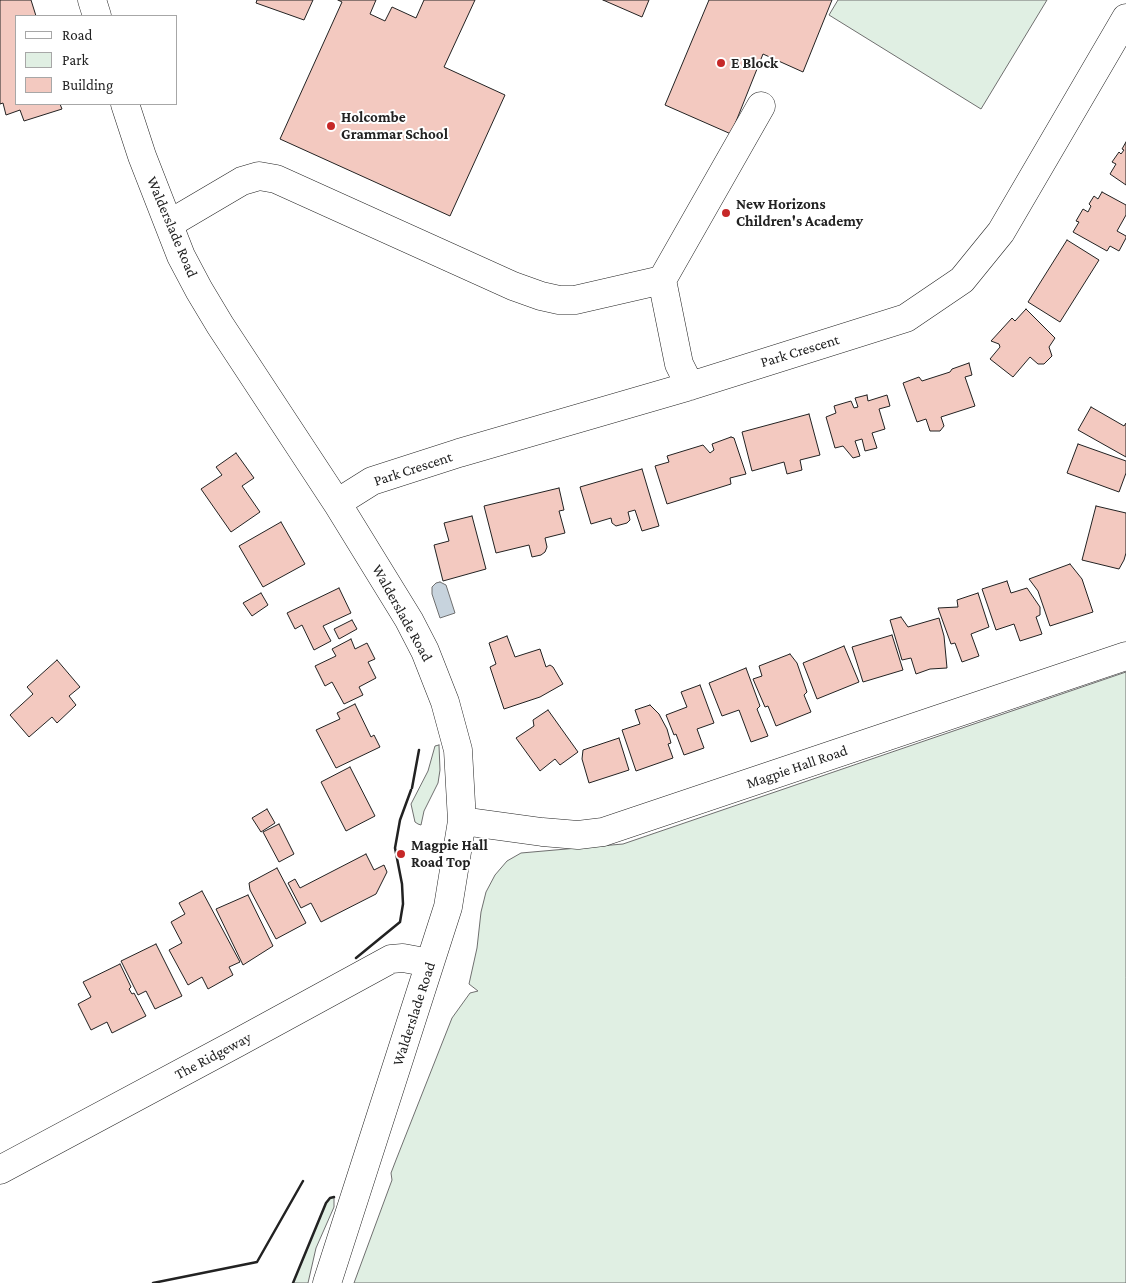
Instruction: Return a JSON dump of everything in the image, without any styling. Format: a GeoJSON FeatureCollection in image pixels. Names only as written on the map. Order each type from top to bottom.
{"type":"FeatureCollection","features":[{"type":"Feature","properties":{"kind":"street"},"geometry":{"type":"LineString","coordinates":[[92,0],[97,15]]}},
{"type":"Feature","properties":{"kind":"street","name":"Park Crescent"},"geometry":{"type":"LineString","coordinates":[[338,503],[372,481],[468,450],[690,386],[906,318],[962,280],[1001,232],[1126,18]]}},
{"type":"Feature","properties":{"kind":"street","name":"Walderslade Road"},"geometry":{"type":"LineString","coordinates":[[126,105],[142,156],[181,256],[207,304],[338,503],[409,620],[426,651],[445,702],[458,750],[462,821],[448,907],[327,1283]]}},
{"type":"Feature","properties":{"kind":"street"},"geometry":{"type":"LineString","coordinates":[[690,386],[679,364],[662,280],[761,106]]}},
{"type":"Feature","properties":{"kind":"street"},"geometry":{"type":"LineString","coordinates":[[169,224],[242,181],[259,176],[276,179],[513,286],[541,296],[559,300],[575,300],[662,280]]}},
{"type":"Feature","properties":{"kind":"street","name":"Magpie Hall Road"},"geometry":{"type":"LineString","coordinates":[[462,821],[578,835],[603,832],[1126,656]]}},
{"type":"Feature","properties":{"kind":"street","name":"The Ridgeway"},"geometry":{"type":"LineString","coordinates":[[0,1170],[246,1039],[391,959],[403,958],[430,963]]}},
{"type":"Feature","properties":{"kind":"green space"},"geometry":{"type":"Polygon","coordinates":[[[838,0],[1047,0],[981,109],[829,15],[838,0]]]}},
{"type":"Feature","properties":{"kind":"green space"},"geometry":{"type":"Polygon","coordinates":[[[1126,672],[1126,1283],[354,1283],[392,1180],[391,1173],[452,1018],[470,993],[478,991],[469,984],[477,948],[481,912],[486,892],[495,875],[507,861],[521,853],[623,844],[1126,672]]]}},
{"type":"Feature","properties":{"kind":"green space"},"geometry":{"type":"Polygon","coordinates":[[[439,745],[440,770],[438,783],[424,811],[421,825],[415,822],[411,804],[428,771],[435,746],[439,745]]]}},
{"type":"Feature","properties":{"kind":"green space"},"geometry":{"type":"Polygon","coordinates":[[[334,1197],[334,1207],[316,1248],[308,1283],[293,1283],[326,1203],[330,1198],[334,1197]]]}},
{"type":"Feature","properties":{"kind":"shaded area"},"geometry":{"type":"Polygon","coordinates":[[[440,582],[446,585],[455,613],[440,618],[432,594],[432,587],[440,582]]]}},
{"type":"Feature","properties":{"kind":"building"},"geometry":{"type":"Polygon","coordinates":[[[0,0],[31,0],[36,15],[15,15],[15,105],[60,105],[62,109],[24,121],[20,110],[6,115],[3,103],[0,104],[0,0]]]}},
{"type":"Feature","properties":{"kind":"building"},"geometry":{"type":"Polygon","coordinates":[[[257,0],[313,0],[304,20],[256,3],[257,0]]]}},
{"type":"Feature","properties":{"kind":"building"},"geometry":{"type":"Polygon","coordinates":[[[338,0],[376,0],[370,14],[385,21],[392,7],[416,18],[424,0],[475,0],[444,67],[505,95],[450,216],[280,139],[342,2],[338,0]]]}},
{"type":"Feature","properties":{"kind":"building"},"geometry":{"type":"Polygon","coordinates":[[[603,0],[649,0],[642,17],[603,0]]]}},
{"type":"Feature","properties":{"kind":"building","name":"E Block"},"geometry":{"type":"Polygon","coordinates":[[[709,0],[832,0],[803,72],[763,54],[731,134],[665,105],[709,0]]]}},
{"type":"Feature","properties":{"kind":"building"},"geometry":{"type":"Polygon","coordinates":[[[1126,142],[1126,185],[1110,174],[1116,164],[1112,162],[1119,152],[1121,154],[1124,150],[1122,149],[1126,142]]]}},
{"type":"Feature","properties":{"kind":"building"},"geometry":{"type":"Polygon","coordinates":[[[1102,192],[1126,205],[1126,215],[1117,231],[1126,236],[1119,251],[1110,246],[1107,251],[1073,232],[1079,222],[1076,221],[1083,209],[1088,212],[1091,206],[1089,204],[1094,196],[1098,199],[1102,192]]]}},
{"type":"Feature","properties":{"kind":"building"},"geometry":{"type":"Polygon","coordinates":[[[1067,240],[1099,260],[1060,322],[1028,302],[1067,240]]]}},
{"type":"Feature","properties":{"kind":"building"},"geometry":{"type":"Polygon","coordinates":[[[1026,309],[1055,338],[1049,347],[1052,356],[1044,364],[1038,364],[1030,357],[1013,377],[990,359],[1000,347],[999,344],[991,341],[1012,318],[1015,321],[1026,309]]]}},
{"type":"Feature","properties":{"kind":"building"},"geometry":{"type":"Polygon","coordinates":[[[969,363],[972,375],[965,377],[975,406],[941,417],[944,426],[940,431],[930,431],[926,419],[917,422],[903,383],[919,377],[922,381],[950,372],[952,369],[969,363]]]}},
{"type":"Feature","properties":{"kind":"building"},"geometry":{"type":"Polygon","coordinates":[[[867,395],[868,401],[887,395],[890,406],[879,409],[885,429],[872,433],[877,448],[865,451],[862,439],[855,441],[860,456],[853,458],[843,446],[835,448],[826,417],[836,413],[834,406],[851,401],[854,408],[858,407],[855,398],[867,395]]]}},
{"type":"Feature","properties":{"kind":"building"},"geometry":{"type":"Polygon","coordinates":[[[1091,407],[1124,426],[1126,423],[1126,457],[1078,430],[1091,407]]]}},
{"type":"Feature","properties":{"kind":"building"},"geometry":{"type":"Polygon","coordinates":[[[809,414],[820,455],[800,460],[802,470],[787,474],[784,462],[752,471],[742,432],[809,414]]]}},
{"type":"Feature","properties":{"kind":"building"},"geometry":{"type":"Polygon","coordinates":[[[731,437],[734,438],[746,474],[730,478],[731,484],[667,504],[655,466],[669,462],[667,456],[703,445],[710,453],[714,450],[712,444],[731,437]]]}},
{"type":"Feature","properties":{"kind":"building"},"geometry":{"type":"Polygon","coordinates":[[[1078,444],[1126,461],[1126,473],[1119,492],[1067,473],[1078,444]]]}},
{"type":"Feature","properties":{"kind":"building"},"geometry":{"type":"Polygon","coordinates":[[[236,453],[254,478],[242,486],[260,512],[231,532],[201,489],[222,475],[216,467],[236,453]]]}},
{"type":"Feature","properties":{"kind":"building"},"geometry":{"type":"Polygon","coordinates":[[[642,469],[659,526],[642,531],[635,510],[628,512],[630,520],[627,523],[616,526],[612,523],[611,518],[591,524],[580,487],[642,469]]]}},
{"type":"Feature","properties":{"kind":"building"},"geometry":{"type":"Polygon","coordinates":[[[559,488],[564,510],[559,511],[565,533],[545,538],[547,547],[541,555],[532,557],[529,545],[496,553],[484,506],[559,488]]]}},
{"type":"Feature","properties":{"kind":"building"},"geometry":{"type":"Polygon","coordinates":[[[1096,506],[1126,513],[1126,553],[1119,569],[1082,560],[1096,506]]]}},
{"type":"Feature","properties":{"kind":"building"},"geometry":{"type":"Polygon","coordinates":[[[472,516],[486,569],[443,581],[434,545],[449,541],[444,523],[472,516]]]}},
{"type":"Feature","properties":{"kind":"building"},"geometry":{"type":"Polygon","coordinates":[[[281,522],[305,564],[263,587],[239,546],[281,522]]]}},
{"type":"Feature","properties":{"kind":"building"},"geometry":{"type":"Polygon","coordinates":[[[1070,564],[1082,579],[1093,612],[1050,626],[1038,591],[1029,579],[1070,564]]]}},
{"type":"Feature","properties":{"kind":"building"},"geometry":{"type":"Polygon","coordinates":[[[1007,581],[1011,593],[1027,588],[1040,607],[1040,615],[1036,617],[1042,634],[1020,641],[1014,624],[996,630],[982,589],[1007,581]]]}},
{"type":"Feature","properties":{"kind":"building"},"geometry":{"type":"Polygon","coordinates":[[[339,588],[351,613],[323,626],[331,641],[314,650],[302,625],[295,629],[287,613],[339,588]]]}},
{"type":"Feature","properties":{"kind":"building"},"geometry":{"type":"Polygon","coordinates":[[[261,593],[268,605],[252,616],[243,603],[261,593]]]}},
{"type":"Feature","properties":{"kind":"building"},"geometry":{"type":"Polygon","coordinates":[[[978,593],[989,627],[971,634],[979,656],[962,662],[955,643],[951,644],[938,608],[958,607],[957,600],[978,593]]]}},
{"type":"Feature","properties":{"kind":"building"},"geometry":{"type":"Polygon","coordinates":[[[901,617],[908,627],[939,618],[944,636],[947,668],[930,669],[916,674],[911,658],[902,660],[890,620],[901,617]]]}},
{"type":"Feature","properties":{"kind":"building"},"geometry":{"type":"Polygon","coordinates":[[[352,620],[357,629],[339,639],[334,629],[352,620]]]}},
{"type":"Feature","properties":{"kind":"building"},"geometry":{"type":"Polygon","coordinates":[[[892,635],[903,670],[863,682],[852,647],[892,635]]]}},
{"type":"Feature","properties":{"kind":"building"},"geometry":{"type":"Polygon","coordinates":[[[507,636],[515,657],[540,649],[546,667],[550,665],[553,667],[563,684],[540,697],[504,709],[490,667],[496,664],[489,643],[507,636]]]}},
{"type":"Feature","properties":{"kind":"building"},"geometry":{"type":"Polygon","coordinates":[[[351,639],[355,649],[367,643],[375,659],[368,662],[376,678],[359,687],[363,695],[344,704],[332,682],[325,686],[315,666],[336,656],[332,649],[351,639]]]}},
{"type":"Feature","properties":{"kind":"building"},"geometry":{"type":"Polygon","coordinates":[[[844,646],[859,682],[817,699],[803,663],[844,646]]]}},
{"type":"Feature","properties":{"kind":"building"},"geometry":{"type":"Polygon","coordinates":[[[790,654],[797,663],[807,692],[804,695],[811,712],[776,726],[768,706],[765,707],[753,679],[762,676],[759,666],[790,654]]]}},
{"type":"Feature","properties":{"kind":"building"},"geometry":{"type":"Polygon","coordinates":[[[57,660],[80,687],[69,696],[76,705],[57,723],[52,717],[29,737],[10,715],[33,694],[27,687],[57,660]]]}},
{"type":"Feature","properties":{"kind":"building"},"geometry":{"type":"Polygon","coordinates":[[[746,668],[760,706],[757,709],[768,736],[751,742],[739,710],[722,716],[709,683],[746,668]]]}},
{"type":"Feature","properties":{"kind":"building"},"geometry":{"type":"Polygon","coordinates":[[[700,685],[714,723],[697,729],[704,748],[684,755],[666,715],[687,707],[681,692],[700,685]]]}},
{"type":"Feature","properties":{"kind":"building"},"geometry":{"type":"Polygon","coordinates":[[[355,704],[371,737],[374,735],[380,747],[336,768],[316,730],[340,719],[337,713],[355,704]]]}},
{"type":"Feature","properties":{"kind":"building"},"geometry":{"type":"Polygon","coordinates":[[[650,705],[659,714],[667,729],[671,743],[668,744],[673,758],[636,771],[622,730],[640,724],[635,710],[650,705]]]}},
{"type":"Feature","properties":{"kind":"building"},"geometry":{"type":"Polygon","coordinates":[[[548,710],[578,752],[560,765],[555,759],[540,771],[516,738],[534,726],[533,720],[548,710]]]}},
{"type":"Feature","properties":{"kind":"building"},"geometry":{"type":"Polygon","coordinates":[[[619,738],[629,770],[589,783],[582,759],[583,750],[619,738]]]}},
{"type":"Feature","properties":{"kind":"building"},"geometry":{"type":"Polygon","coordinates":[[[350,767],[375,816],[346,831],[321,782],[350,767]]]}},
{"type":"Feature","properties":{"kind":"building"},"geometry":{"type":"Polygon","coordinates":[[[267,809],[275,823],[261,832],[252,818],[267,809]]]}},
{"type":"Feature","properties":{"kind":"building"},"geometry":{"type":"Polygon","coordinates":[[[279,824],[294,854],[279,862],[263,832],[279,824]]]}},
{"type":"Feature","properties":{"kind":"building"},"geometry":{"type":"Polygon","coordinates":[[[366,854],[374,870],[384,865],[387,872],[376,894],[321,922],[311,903],[301,908],[288,883],[295,879],[300,888],[366,854]]]}},
{"type":"Feature","properties":{"kind":"building"},"geometry":{"type":"Polygon","coordinates":[[[277,868],[306,923],[276,939],[250,890],[249,883],[277,868]]]}},
{"type":"Feature","properties":{"kind":"building"},"geometry":{"type":"Polygon","coordinates":[[[202,891],[240,962],[229,967],[233,975],[208,989],[202,977],[188,985],[169,950],[182,943],[171,922],[185,914],[179,903],[202,891]]]}},
{"type":"Feature","properties":{"kind":"building"},"geometry":{"type":"Polygon","coordinates":[[[248,895],[273,946],[243,965],[216,909],[248,895]]]}},
{"type":"Feature","properties":{"kind":"building"},"geometry":{"type":"Polygon","coordinates":[[[156,944],[182,996],[155,1009],[146,991],[138,995],[121,961],[156,944]]]}},
{"type":"Feature","properties":{"kind":"building"},"geometry":{"type":"Polygon","coordinates":[[[120,964],[131,987],[129,989],[132,994],[134,993],[146,1016],[112,1033],[107,1022],[91,1030],[78,1004],[91,997],[83,982],[120,964]]]}},
{"type":"Feature","properties":{"kind":"wall"},"geometry":{"type":"LineString","coordinates":[[412,788],[419,750]]}},
{"type":"Feature","properties":{"kind":"wall"},"geometry":{"type":"LineString","coordinates":[[356,958],[400,922],[403,904],[402,884],[395,848],[400,820],[411,790]]}},
{"type":"Feature","properties":{"kind":"wall"},"geometry":{"type":"LineString","coordinates":[[153,1283],[257,1262],[303,1181]]}},
{"type":"Feature","properties":{"kind":"wall"},"geometry":{"type":"LineString","coordinates":[[293,1283],[326,1203],[330,1198],[334,1197]]}},
{"type":"Feature","properties":{"kind":"place","name":"E Block"},"geometry":{"type":"Point","coordinates":[721,63]}},
{"type":"Feature","properties":{"kind":"place","name":"Holcombe Grammar School"},"geometry":{"type":"Point","coordinates":[331,126]}},
{"type":"Feature","properties":{"kind":"place","name":"New Horizons Children's Academy"},"geometry":{"type":"Point","coordinates":[726,213]}},
{"type":"Feature","properties":{"kind":"place","name":"Magpie Hall Road Top"},"geometry":{"type":"Point","coordinates":[401,854]}}]}
